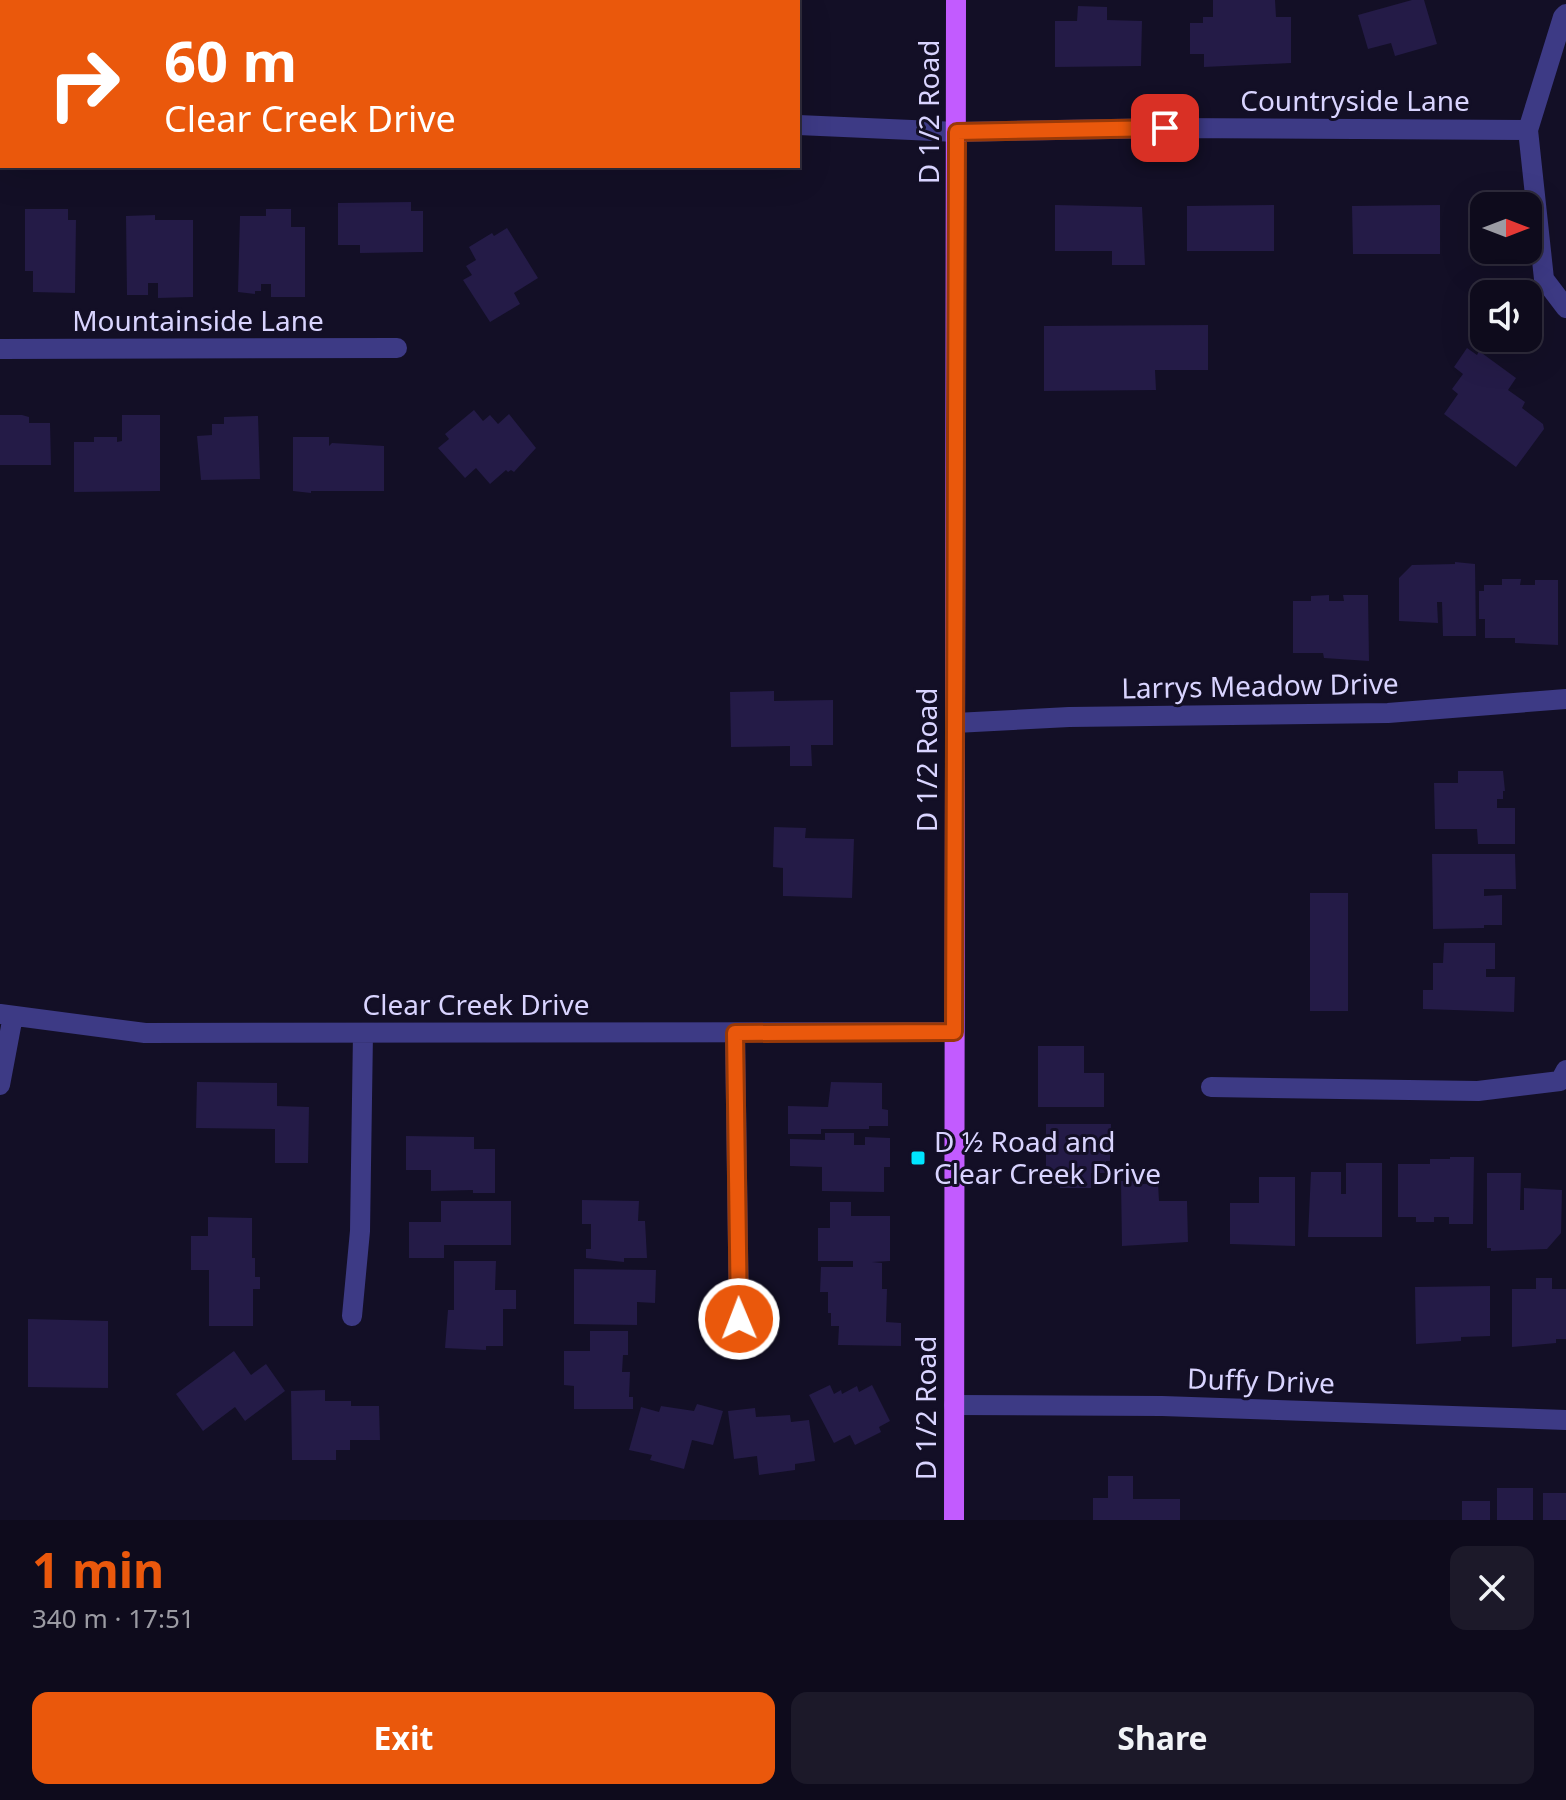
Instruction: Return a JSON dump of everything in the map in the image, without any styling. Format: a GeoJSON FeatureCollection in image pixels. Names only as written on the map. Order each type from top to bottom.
{"type":"FeatureCollection","features":[{"type":"Feature","properties":{"kind":"main road","name":"D 1/2 Road"},"geometry":{"type":"LineString","coordinates":[[954,1520],[956,0]]}},
{"type":"Feature","properties":{"kind":"street"},"geometry":{"type":"LineString","coordinates":[[1566,14],[1528,130],[1544,279],[1566,308]]}},
{"type":"Feature","properties":{"kind":"street","name":"Countryside Lane"},"geometry":{"type":"LineString","coordinates":[[800,125],[957,132],[1165,128],[1528,130]]}},
{"type":"Feature","properties":{"kind":"street","name":"Mountainside Lane"},"geometry":{"type":"LineString","coordinates":[[0,349],[397,348]]}},
{"type":"Feature","properties":{"kind":"street","name":"Larrys Meadow Drive"},"geometry":{"type":"LineString","coordinates":[[955,723],[1069,717],[1388,713],[1566,699]]}},
{"type":"Feature","properties":{"kind":"street"},"geometry":{"type":"LineString","coordinates":[[0,1085],[6,1015]]}},
{"type":"Feature","properties":{"kind":"street","name":"Clear Creek Drive"},"geometry":{"type":"LineString","coordinates":[[6,1015],[145,1033],[954,1032]]}},
{"type":"Feature","properties":{"kind":"street"},"geometry":{"type":"LineString","coordinates":[[352,1316],[360,1231],[363,1033]]}},
{"type":"Feature","properties":{"kind":"street"},"geometry":{"type":"LineString","coordinates":[[735,1033],[739,1319]]}},
{"type":"Feature","properties":{"kind":"street"},"geometry":{"type":"LineString","coordinates":[[1211,1087],[1478,1091],[1560,1081],[1566,1070]]}},
{"type":"Feature","properties":{"kind":"street","name":"Duffy Drive"},"geometry":{"type":"LineString","coordinates":[[954,1405],[1162,1406],[1566,1420]]}},
{"type":"Feature","properties":{"kind":"building"},"geometry":{"type":"Polygon","coordinates":[[[1213,0],[1275,0],[1276,17],[1291,17],[1291,63],[1204,67],[1204,54],[1190,54],[1190,23],[1203,23],[1203,17],[1213,17],[1213,0]]]}},
{"type":"Feature","properties":{"kind":"building"},"geometry":{"type":"Polygon","coordinates":[[[1412,0],[1424,0],[1437,44],[1395,56],[1391,43],[1368,49],[1358,15],[1412,0]]]}},
{"type":"Feature","properties":{"kind":"building"},"geometry":{"type":"Polygon","coordinates":[[[1078,6],[1107,7],[1107,20],[1142,21],[1141,66],[1055,67],[1055,21],[1077,21],[1078,6]]]}},
{"type":"Feature","properties":{"kind":"building"},"geometry":{"type":"Polygon","coordinates":[[[411,202],[411,211],[423,211],[423,252],[360,253],[360,245],[338,245],[338,203],[411,202]]]}},
{"type":"Feature","properties":{"kind":"building"},"geometry":{"type":"Polygon","coordinates":[[[1055,205],[1142,207],[1145,265],[1112,265],[1112,251],[1055,251],[1055,205]]]}},
{"type":"Feature","properties":{"kind":"building"},"geometry":{"type":"Polygon","coordinates":[[[1274,205],[1274,251],[1187,251],[1187,206],[1274,205]]]}},
{"type":"Feature","properties":{"kind":"building"},"geometry":{"type":"Polygon","coordinates":[[[1440,205],[1440,254],[1353,254],[1352,206],[1440,205]]]}},
{"type":"Feature","properties":{"kind":"building"},"geometry":{"type":"Polygon","coordinates":[[[25,209],[68,209],[68,220],[76,220],[75,293],[33,292],[33,271],[25,271],[25,209]]]}},
{"type":"Feature","properties":{"kind":"building"},"geometry":{"type":"Polygon","coordinates":[[[266,209],[291,209],[291,227],[305,227],[305,297],[271,297],[271,284],[261,284],[261,291],[255,291],[255,294],[238,292],[240,216],[266,216],[266,209]]]}},
{"type":"Feature","properties":{"kind":"building"},"geometry":{"type":"Polygon","coordinates":[[[155,215],[155,220],[193,220],[193,297],[158,298],[158,283],[148,283],[148,295],[127,295],[126,216],[155,215]]]}},
{"type":"Feature","properties":{"kind":"building"},"geometry":{"type":"Polygon","coordinates":[[[507,228],[538,278],[514,293],[520,304],[490,322],[463,280],[472,275],[466,266],[476,260],[469,247],[507,228]]]}},
{"type":"Feature","properties":{"kind":"building"},"geometry":{"type":"Polygon","coordinates":[[[1208,325],[1208,370],[1155,370],[1156,390],[1044,391],[1044,326],[1208,325]]]}},
{"type":"Feature","properties":{"kind":"building"},"geometry":{"type":"Polygon","coordinates":[[[1467,348],[1477,355],[1480,352],[1516,378],[1508,390],[1525,402],[1522,408],[1543,424],[1544,429],[1516,467],[1444,414],[1458,394],[1452,389],[1463,374],[1454,367],[1467,348]]]}},
{"type":"Feature","properties":{"kind":"building"},"geometry":{"type":"Polygon","coordinates":[[[474,410],[483,421],[490,415],[498,424],[509,414],[536,448],[514,472],[506,470],[490,484],[476,468],[465,478],[438,448],[449,439],[445,434],[474,410]]]}},
{"type":"Feature","properties":{"kind":"building"},"geometry":{"type":"Polygon","coordinates":[[[0,415],[22,415],[29,417],[29,423],[50,423],[51,465],[0,465],[0,415]]]}},
{"type":"Feature","properties":{"kind":"building"},"geometry":{"type":"Polygon","coordinates":[[[122,415],[160,415],[160,491],[74,492],[74,442],[94,442],[94,437],[117,437],[117,442],[122,441],[122,415]]]}},
{"type":"Feature","properties":{"kind":"building"},"geometry":{"type":"Polygon","coordinates":[[[258,416],[260,479],[201,480],[197,436],[212,435],[212,424],[224,424],[224,417],[258,416]]]}},
{"type":"Feature","properties":{"kind":"building"},"geometry":{"type":"Polygon","coordinates":[[[293,437],[329,437],[329,446],[332,443],[384,446],[384,491],[293,491],[293,437]]]}},
{"type":"Feature","properties":{"kind":"building"},"geometry":{"type":"Polygon","coordinates":[[[1475,564],[1476,636],[1443,636],[1442,602],[1437,602],[1438,623],[1399,621],[1399,578],[1412,565],[1475,564]]]}},
{"type":"Feature","properties":{"kind":"building"},"geometry":{"type":"Polygon","coordinates":[[[1502,579],[1521,579],[1520,585],[1535,585],[1535,580],[1558,580],[1558,645],[1515,643],[1515,638],[1485,638],[1485,619],[1479,619],[1479,591],[1484,591],[1484,585],[1502,585],[1502,579]]]}},
{"type":"Feature","properties":{"kind":"building"},"geometry":{"type":"Polygon","coordinates":[[[1329,595],[1329,601],[1344,601],[1343,595],[1368,595],[1369,661],[1324,658],[1323,653],[1293,653],[1293,601],[1311,601],[1311,596],[1329,595]]]}},
{"type":"Feature","properties":{"kind":"building"},"geometry":{"type":"Polygon","coordinates":[[[774,691],[774,701],[833,700],[833,745],[811,745],[812,766],[790,766],[790,746],[731,747],[730,692],[774,691]]]}},
{"type":"Feature","properties":{"kind":"building"},"geometry":{"type":"Polygon","coordinates":[[[1458,771],[1503,771],[1505,791],[1503,799],[1497,799],[1497,808],[1515,808],[1515,844],[1478,844],[1477,829],[1435,829],[1434,783],[1458,783],[1458,771]]]}},
{"type":"Feature","properties":{"kind":"building"},"geometry":{"type":"Polygon","coordinates":[[[774,827],[806,828],[805,838],[854,839],[852,898],[783,896],[783,868],[773,867],[774,827]]]}},
{"type":"Feature","properties":{"kind":"building"},"geometry":{"type":"Polygon","coordinates":[[[1432,854],[1515,854],[1516,889],[1484,889],[1484,896],[1502,895],[1502,925],[1433,929],[1432,854]]]}},
{"type":"Feature","properties":{"kind":"building"},"geometry":{"type":"Polygon","coordinates":[[[1310,893],[1348,893],[1348,1011],[1310,1011],[1310,893]]]}},
{"type":"Feature","properties":{"kind":"building"},"geometry":{"type":"Polygon","coordinates":[[[1444,943],[1495,943],[1495,969],[1486,969],[1486,977],[1515,977],[1514,1012],[1423,1009],[1423,990],[1433,990],[1433,963],[1443,963],[1444,943]]]}},
{"type":"Feature","properties":{"kind":"building"},"geometry":{"type":"Polygon","coordinates":[[[1038,1046],[1084,1046],[1084,1073],[1104,1073],[1104,1107],[1038,1107],[1038,1046]]]}},
{"type":"Feature","properties":{"kind":"building"},"geometry":{"type":"Polygon","coordinates":[[[197,1082],[277,1083],[277,1106],[309,1107],[308,1163],[275,1163],[275,1129],[196,1128],[197,1082]]]}},
{"type":"Feature","properties":{"kind":"building"},"geometry":{"type":"Polygon","coordinates":[[[831,1082],[882,1083],[882,1109],[888,1110],[888,1126],[821,1129],[821,1134],[788,1134],[788,1106],[828,1107],[831,1082]]]}},
{"type":"Feature","properties":{"kind":"building"},"geometry":{"type":"Polygon","coordinates":[[[1046,1124],[1111,1124],[1110,1161],[1106,1161],[1106,1173],[1091,1173],[1091,1188],[1060,1188],[1060,1185],[1046,1184],[1046,1124]]]}},
{"type":"Feature","properties":{"kind":"building"},"geometry":{"type":"Polygon","coordinates":[[[825,1133],[854,1133],[854,1145],[865,1145],[865,1137],[890,1138],[890,1167],[884,1167],[884,1192],[822,1191],[822,1167],[790,1166],[790,1139],[825,1140],[825,1133]]]}},
{"type":"Feature","properties":{"kind":"building"},"geometry":{"type":"Polygon","coordinates":[[[406,1136],[474,1137],[474,1149],[495,1149],[495,1193],[431,1191],[431,1170],[406,1170],[406,1136]]]}},
{"type":"Feature","properties":{"kind":"building"},"geometry":{"type":"Polygon","coordinates":[[[1474,1157],[1473,1224],[1449,1224],[1449,1217],[1434,1217],[1434,1222],[1416,1222],[1416,1217],[1398,1217],[1398,1164],[1430,1164],[1430,1159],[1474,1157]]]}},
{"type":"Feature","properties":{"kind":"building"},"geometry":{"type":"Polygon","coordinates":[[[1346,1163],[1382,1163],[1382,1237],[1308,1237],[1311,1172],[1341,1172],[1341,1194],[1346,1194],[1346,1163]]]}},
{"type":"Feature","properties":{"kind":"building"},"geometry":{"type":"Polygon","coordinates":[[[1487,1173],[1521,1173],[1520,1210],[1524,1210],[1524,1188],[1562,1190],[1561,1233],[1547,1249],[1491,1251],[1487,1248],[1487,1173]]]}},
{"type":"Feature","properties":{"kind":"building"},"geometry":{"type":"Polygon","coordinates":[[[1259,1177],[1295,1177],[1295,1246],[1230,1244],[1230,1203],[1259,1203],[1259,1177]]]}},
{"type":"Feature","properties":{"kind":"building"},"geometry":{"type":"Polygon","coordinates":[[[1143,1180],[1143,1184],[1158,1183],[1159,1201],[1187,1201],[1188,1242],[1122,1246],[1121,1181],[1143,1180]]]}},
{"type":"Feature","properties":{"kind":"building"},"geometry":{"type":"Polygon","coordinates":[[[582,1200],[639,1201],[638,1221],[645,1221],[647,1258],[624,1258],[624,1262],[586,1258],[586,1249],[591,1249],[591,1224],[582,1224],[582,1200]]]}},
{"type":"Feature","properties":{"kind":"building"},"geometry":{"type":"Polygon","coordinates":[[[441,1201],[511,1201],[511,1245],[444,1245],[444,1258],[409,1258],[409,1222],[441,1222],[441,1201]]]}},
{"type":"Feature","properties":{"kind":"building"},"geometry":{"type":"Polygon","coordinates":[[[830,1202],[851,1202],[851,1216],[890,1216],[890,1261],[872,1262],[882,1263],[882,1289],[887,1289],[886,1322],[901,1323],[901,1346],[838,1345],[839,1326],[831,1326],[828,1292],[820,1292],[821,1267],[853,1267],[853,1261],[818,1261],[818,1228],[830,1228],[830,1202]]]}},
{"type":"Feature","properties":{"kind":"building"},"geometry":{"type":"Polygon","coordinates":[[[208,1217],[252,1218],[252,1258],[255,1258],[255,1277],[260,1277],[260,1289],[253,1289],[253,1326],[209,1326],[209,1270],[191,1270],[191,1236],[208,1236],[208,1217]]]}},
{"type":"Feature","properties":{"kind":"building"},"geometry":{"type":"Polygon","coordinates":[[[454,1261],[496,1261],[495,1290],[516,1290],[516,1309],[503,1309],[503,1346],[486,1346],[486,1350],[445,1348],[448,1310],[454,1310],[454,1261]]]}},
{"type":"Feature","properties":{"kind":"building"},"geometry":{"type":"Polygon","coordinates":[[[574,1269],[656,1270],[655,1303],[637,1302],[637,1325],[574,1324],[574,1269]]]}},
{"type":"Feature","properties":{"kind":"building"},"geometry":{"type":"Polygon","coordinates":[[[1536,1278],[1552,1278],[1552,1289],[1566,1289],[1566,1339],[1556,1339],[1556,1343],[1512,1347],[1512,1289],[1536,1289],[1536,1278]]]}},
{"type":"Feature","properties":{"kind":"building"},"geometry":{"type":"Polygon","coordinates":[[[1490,1286],[1490,1336],[1416,1344],[1415,1287],[1490,1286]]]}},
{"type":"Feature","properties":{"kind":"building"},"geometry":{"type":"Polygon","coordinates":[[[28,1319],[108,1321],[108,1388],[28,1387],[28,1319]]]}},
{"type":"Feature","properties":{"kind":"building"},"geometry":{"type":"Polygon","coordinates":[[[590,1331],[628,1331],[628,1355],[623,1355],[622,1372],[630,1372],[629,1397],[633,1397],[633,1409],[574,1409],[574,1386],[564,1385],[564,1351],[590,1351],[590,1331]]]}},
{"type":"Feature","properties":{"kind":"building"},"geometry":{"type":"Polygon","coordinates":[[[234,1351],[251,1375],[266,1364],[285,1391],[245,1421],[235,1407],[203,1431],[176,1394],[234,1351]]]}},
{"type":"Feature","properties":{"kind":"building"},"geometry":{"type":"Polygon","coordinates":[[[830,1385],[834,1394],[841,1390],[842,1394],[857,1386],[859,1392],[872,1385],[890,1421],[879,1427],[881,1432],[855,1445],[850,1435],[834,1443],[809,1395],[830,1385]]]}},
{"type":"Feature","properties":{"kind":"building"},"geometry":{"type":"Polygon","coordinates":[[[325,1390],[325,1401],[351,1401],[351,1406],[379,1406],[380,1440],[350,1440],[350,1450],[336,1450],[336,1460],[292,1460],[291,1391],[325,1390]]]}},
{"type":"Feature","properties":{"kind":"building"},"geometry":{"type":"Polygon","coordinates":[[[697,1404],[723,1411],[713,1445],[692,1440],[684,1469],[650,1460],[652,1455],[629,1450],[641,1407],[659,1412],[661,1406],[694,1411],[697,1404]]]}},
{"type":"Feature","properties":{"kind":"building"},"geometry":{"type":"Polygon","coordinates":[[[755,1408],[756,1417],[790,1415],[791,1422],[809,1420],[815,1461],[795,1464],[795,1470],[759,1475],[757,1456],[734,1459],[728,1411],[755,1408]]]}},
{"type":"Feature","properties":{"kind":"building"},"geometry":{"type":"Polygon","coordinates":[[[1108,1476],[1133,1476],[1133,1499],[1180,1499],[1180,1520],[1093,1520],[1093,1498],[1108,1498],[1108,1476]]]}},
{"type":"Feature","properties":{"kind":"building"},"geometry":{"type":"Polygon","coordinates":[[[1497,1488],[1533,1488],[1533,1520],[1497,1520],[1497,1488]]]}},
{"type":"Feature","properties":{"kind":"building"},"geometry":{"type":"Polygon","coordinates":[[[1543,1493],[1566,1493],[1566,1520],[1543,1520],[1543,1493]]]}},
{"type":"Feature","properties":{"kind":"building"},"geometry":{"type":"Polygon","coordinates":[[[1462,1501],[1490,1501],[1490,1520],[1462,1520],[1462,1501]]]}},
{"type":"Feature","properties":{"kind":"place","name":"D ½ Road and Clear Creek Drive"},"geometry":{"type":"Point","coordinates":[918,1158]}},
{"type":"Feature","properties":{"kind":"route"},"geometry":{"type":"LineString","coordinates":[[739,1319],[735,1033],[954,1032],[957,132],[1165,128]]}}]}
